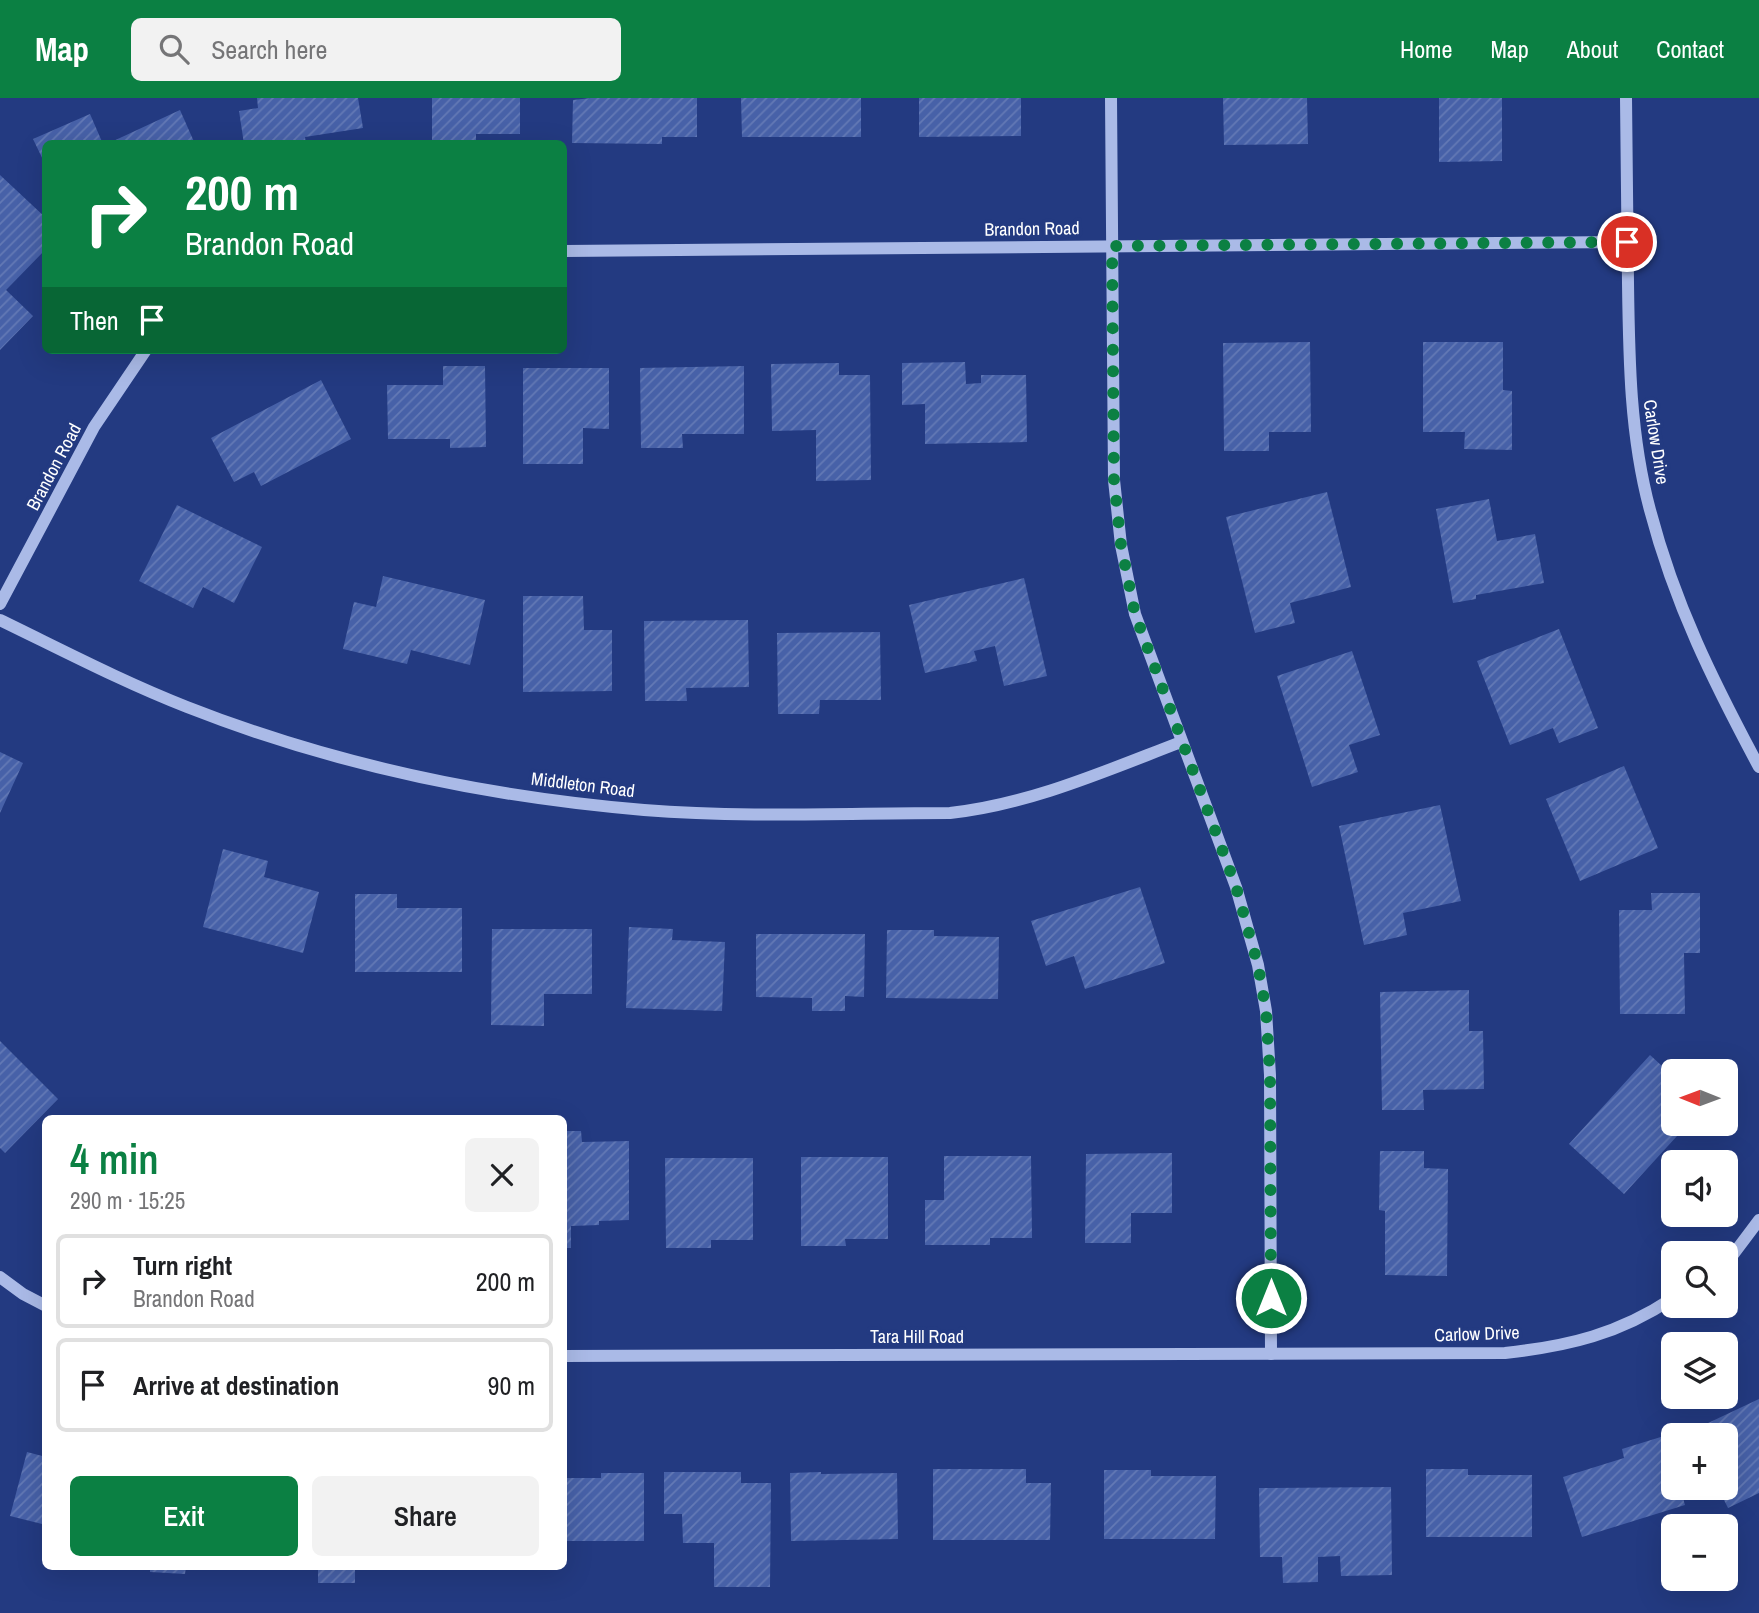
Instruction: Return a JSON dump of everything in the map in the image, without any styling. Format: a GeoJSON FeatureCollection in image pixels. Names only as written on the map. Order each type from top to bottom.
{"type":"FeatureCollection","features":[{"type":"Feature","properties":{"kind":"street"},"geometry":{"type":"LineString","coordinates":[[1111,98],[1114,480],[1121,545],[1135,614],[1236,887],[1258,965],[1266,1011],[1270,1075],[1271,1354]]}},
{"type":"Feature","properties":{"kind":"street","name":"Carlow Drive"},"geometry":{"type":"LineString","coordinates":[[1626,98],[1629,368],[1636,436],[1649,507],[1682,613],[1706,666],[1759,767]]}},
{"type":"Feature","properties":{"kind":"street","name":"Brandon Road"},"geometry":{"type":"LineString","coordinates":[[567,251],[1627,242]]}},
{"type":"Feature","properties":{"kind":"street","name":"Brandon Road"},"geometry":{"type":"LineString","coordinates":[[0,604],[94,427],[143,354]]}},
{"type":"Feature","properties":{"kind":"street","name":"Middleton Road"},"geometry":{"type":"LineString","coordinates":[[0,620],[135,686],[263,734],[438,781],[509,794],[643,810],[716,814],[950,813],[984,809],[1048,792],[1181,742]]}},
{"type":"Feature","properties":{"kind":"street"},"geometry":{"type":"LineString","coordinates":[[1738,1248],[1759,1220]]}},
{"type":"Feature","properties":{"kind":"street"},"geometry":{"type":"LineString","coordinates":[[0,1277],[42,1304]]}},
{"type":"Feature","properties":{"kind":"street","name":"Carlow Drive"},"geometry":{"type":"LineString","coordinates":[[1271,1354],[1505,1353],[1555,1347],[1626,1326],[1661,1305]]}},
{"type":"Feature","properties":{"kind":"street","name":"Tara Hill Road"},"geometry":{"type":"LineString","coordinates":[[567,1356],[1271,1354]]}},
{"type":"Feature","properties":{"kind":"building"},"geometry":{"type":"Polygon","coordinates":[[[257,98],[358,98],[363,128],[305,137],[305,140],[243,140],[239,111],[258,108],[257,98]]]}},
{"type":"Feature","properties":{"kind":"building"},"geometry":{"type":"Polygon","coordinates":[[[432,98],[520,98],[520,134],[476,134],[476,140],[432,140],[432,98]]]}},
{"type":"Feature","properties":{"kind":"building"},"geometry":{"type":"Polygon","coordinates":[[[697,98],[697,137],[662,137],[662,144],[572,143],[573,100],[697,98]]]}},
{"type":"Feature","properties":{"kind":"building"},"geometry":{"type":"Polygon","coordinates":[[[741,98],[861,98],[861,137],[742,137],[741,98]]]}},
{"type":"Feature","properties":{"kind":"building"},"geometry":{"type":"Polygon","coordinates":[[[919,98],[1021,98],[1021,136],[919,137],[919,98]]]}},
{"type":"Feature","properties":{"kind":"building"},"geometry":{"type":"Polygon","coordinates":[[[1223,98],[1307,98],[1308,144],[1224,145],[1223,98]]]}},
{"type":"Feature","properties":{"kind":"building"},"geometry":{"type":"Polygon","coordinates":[[[1439,98],[1502,98],[1502,161],[1439,162],[1439,98]]]}},
{"type":"Feature","properties":{"kind":"building"},"geometry":{"type":"Polygon","coordinates":[[[180,110],[193,140],[116,140],[180,110]]]}},
{"type":"Feature","properties":{"kind":"building"},"geometry":{"type":"Polygon","coordinates":[[[90,114],[101,140],[42,140],[42,158],[33,139],[90,114]]]}},
{"type":"Feature","properties":{"kind":"building"},"geometry":{"type":"Polygon","coordinates":[[[0,175],[42,214],[42,253],[6,290],[33,316],[0,350],[0,175]]]}},
{"type":"Feature","properties":{"kind":"building"},"geometry":{"type":"Polygon","coordinates":[[[1310,342],[1311,432],[1269,432],[1269,451],[1224,451],[1223,343],[1310,342]]]}},
{"type":"Feature","properties":{"kind":"building"},"geometry":{"type":"Polygon","coordinates":[[[1423,342],[1503,342],[1503,390],[1512,391],[1512,450],[1464,449],[1465,432],[1423,432],[1423,342]]]}},
{"type":"Feature","properties":{"kind":"building"},"geometry":{"type":"Polygon","coordinates":[[[965,362],[966,384],[981,383],[981,375],[1026,375],[1027,442],[925,444],[925,404],[902,405],[902,363],[965,362]]]}},
{"type":"Feature","properties":{"kind":"building"},"geometry":{"type":"Polygon","coordinates":[[[839,363],[839,375],[870,375],[871,480],[816,481],[816,430],[772,431],[771,364],[839,363]]]}},
{"type":"Feature","properties":{"kind":"building"},"geometry":{"type":"Polygon","coordinates":[[[443,366],[485,366],[486,447],[450,448],[450,439],[388,439],[387,385],[443,385],[443,366]]]}},
{"type":"Feature","properties":{"kind":"building"},"geometry":{"type":"Polygon","coordinates":[[[744,366],[744,434],[682,434],[683,448],[641,448],[640,368],[744,366]]]}},
{"type":"Feature","properties":{"kind":"building"},"geometry":{"type":"Polygon","coordinates":[[[523,368],[609,368],[609,429],[583,428],[583,464],[523,464],[523,368]]]}},
{"type":"Feature","properties":{"kind":"building"},"geometry":{"type":"Polygon","coordinates":[[[321,380],[351,439],[261,486],[254,472],[234,482],[211,438],[321,380]]]}},
{"type":"Feature","properties":{"kind":"building"},"geometry":{"type":"Polygon","coordinates":[[[1327,492],[1351,587],[1290,603],[1295,623],[1255,633],[1226,517],[1327,492]]]}},
{"type":"Feature","properties":{"kind":"building"},"geometry":{"type":"Polygon","coordinates":[[[1489,499],[1497,541],[1535,534],[1544,583],[1476,595],[1476,599],[1453,603],[1436,509],[1489,499]]]}},
{"type":"Feature","properties":{"kind":"building"},"geometry":{"type":"Polygon","coordinates":[[[177,505],[262,547],[234,603],[203,587],[193,608],[139,581],[177,505]]]}},
{"type":"Feature","properties":{"kind":"building"},"geometry":{"type":"Polygon","coordinates":[[[383,576],[485,600],[470,665],[411,650],[407,664],[343,649],[354,602],[376,607],[383,576]]]}},
{"type":"Feature","properties":{"kind":"building"},"geometry":{"type":"Polygon","coordinates":[[[1024,578],[1047,676],[1004,686],[995,646],[974,651],[977,661],[925,673],[909,605],[1024,578]]]}},
{"type":"Feature","properties":{"kind":"building"},"geometry":{"type":"Polygon","coordinates":[[[523,596],[583,596],[584,630],[612,630],[612,691],[523,692],[523,596]]]}},
{"type":"Feature","properties":{"kind":"building"},"geometry":{"type":"Polygon","coordinates":[[[748,620],[749,687],[686,688],[687,701],[645,701],[644,621],[748,620]]]}},
{"type":"Feature","properties":{"kind":"building"},"geometry":{"type":"Polygon","coordinates":[[[1559,629],[1598,728],[1559,743],[1553,728],[1510,745],[1477,661],[1559,629]]]}},
{"type":"Feature","properties":{"kind":"building"},"geometry":{"type":"Polygon","coordinates":[[[880,632],[881,700],[820,700],[819,714],[778,714],[777,633],[880,632]]]}},
{"type":"Feature","properties":{"kind":"building"},"geometry":{"type":"Polygon","coordinates":[[[1352,651],[1380,735],[1349,745],[1358,772],[1312,787],[1277,676],[1352,651]]]}},
{"type":"Feature","properties":{"kind":"building"},"geometry":{"type":"Polygon","coordinates":[[[0,752],[23,763],[0,813],[0,752]]]}},
{"type":"Feature","properties":{"kind":"building"},"geometry":{"type":"Polygon","coordinates":[[[1624,766],[1658,848],[1580,881],[1546,799],[1624,766]]]}},
{"type":"Feature","properties":{"kind":"building"},"geometry":{"type":"Polygon","coordinates":[[[1440,805],[1461,901],[1403,913],[1407,935],[1364,945],[1339,826],[1440,805]]]}},
{"type":"Feature","properties":{"kind":"building"},"geometry":{"type":"Polygon","coordinates":[[[223,849],[268,861],[264,877],[319,892],[303,953],[203,927],[223,849]]]}},
{"type":"Feature","properties":{"kind":"building"},"geometry":{"type":"Polygon","coordinates":[[[1140,887],[1165,963],[1085,989],[1074,956],[1046,966],[1031,921],[1140,887]]]}},
{"type":"Feature","properties":{"kind":"building"},"geometry":{"type":"Polygon","coordinates":[[[1651,893],[1700,893],[1700,953],[1684,953],[1685,1014],[1620,1014],[1619,910],[1652,910],[1651,893]]]}},
{"type":"Feature","properties":{"kind":"building"},"geometry":{"type":"Polygon","coordinates":[[[355,894],[397,894],[397,908],[462,908],[462,972],[355,972],[355,894]]]}},
{"type":"Feature","properties":{"kind":"building"},"geometry":{"type":"Polygon","coordinates":[[[629,927],[673,929],[672,940],[725,942],[722,1011],[626,1008],[629,927]]]}},
{"type":"Feature","properties":{"kind":"building"},"geometry":{"type":"Polygon","coordinates":[[[492,929],[592,929],[592,994],[544,994],[544,1026],[491,1025],[492,929]]]}},
{"type":"Feature","properties":{"kind":"building"},"geometry":{"type":"Polygon","coordinates":[[[887,930],[934,930],[934,936],[999,937],[998,999],[886,998],[887,930]]]}},
{"type":"Feature","properties":{"kind":"building"},"geometry":{"type":"Polygon","coordinates":[[[756,934],[865,934],[864,997],[845,996],[845,1011],[812,1011],[812,998],[756,997],[756,934]]]}},
{"type":"Feature","properties":{"kind":"building"},"geometry":{"type":"Polygon","coordinates":[[[1469,990],[1469,1031],[1483,1031],[1484,1089],[1423,1090],[1424,1110],[1382,1110],[1380,992],[1469,990]]]}},
{"type":"Feature","properties":{"kind":"building"},"geometry":{"type":"Polygon","coordinates":[[[0,1041],[58,1099],[5,1153],[0,1148],[0,1041]]]}},
{"type":"Feature","properties":{"kind":"building"},"geometry":{"type":"Polygon","coordinates":[[[1650,1055],[1661,1065],[1661,1136],[1677,1136],[1664,1150],[1661,1150],[1661,1154],[1624,1194],[1569,1144],[1650,1055]]]}},
{"type":"Feature","properties":{"kind":"building"},"geometry":{"type":"Polygon","coordinates":[[[567,1131],[581,1131],[582,1142],[629,1141],[629,1220],[571,1226],[571,1248],[567,1248],[567,1131]]]}},
{"type":"Feature","properties":{"kind":"building"},"geometry":{"type":"Polygon","coordinates":[[[1380,1151],[1424,1151],[1424,1168],[1448,1169],[1447,1276],[1385,1275],[1385,1211],[1379,1210],[1380,1151]]]}},
{"type":"Feature","properties":{"kind":"building"},"geometry":{"type":"Polygon","coordinates":[[[1172,1153],[1172,1213],[1131,1213],[1131,1243],[1085,1243],[1086,1154],[1172,1153]]]}},
{"type":"Feature","properties":{"kind":"building"},"geometry":{"type":"Polygon","coordinates":[[[944,1156],[1031,1156],[1032,1238],[990,1238],[990,1245],[925,1245],[925,1200],[944,1200],[944,1156]]]}},
{"type":"Feature","properties":{"kind":"building"},"geometry":{"type":"Polygon","coordinates":[[[801,1157],[888,1157],[888,1239],[845,1239],[846,1246],[801,1246],[801,1157]]]}},
{"type":"Feature","properties":{"kind":"building"},"geometry":{"type":"Polygon","coordinates":[[[665,1158],[753,1158],[753,1240],[711,1240],[711,1248],[666,1248],[665,1158]]]}},
{"type":"Feature","properties":{"kind":"building"},"geometry":{"type":"Polygon","coordinates":[[[1759,1399],[1759,1493],[1728,1508],[1724,1500],[1738,1500],[1738,1423],[1708,1423],[1759,1399]]]}},
{"type":"Feature","properties":{"kind":"building"},"geometry":{"type":"Polygon","coordinates":[[[1661,1437],[1661,1500],[1684,1500],[1685,1505],[1582,1537],[1563,1477],[1624,1458],[1622,1449],[1661,1437]]]}},
{"type":"Feature","properties":{"kind":"building"},"geometry":{"type":"Polygon","coordinates":[[[27,1452],[42,1456],[42,1524],[10,1516],[27,1452]]]}},
{"type":"Feature","properties":{"kind":"building"},"geometry":{"type":"Polygon","coordinates":[[[933,1469],[1026,1469],[1026,1483],[1051,1483],[1050,1540],[933,1540],[933,1469]]]}},
{"type":"Feature","properties":{"kind":"building"},"geometry":{"type":"Polygon","coordinates":[[[1426,1469],[1468,1469],[1468,1475],[1532,1475],[1532,1537],[1426,1537],[1426,1469]]]}},
{"type":"Feature","properties":{"kind":"building"},"geometry":{"type":"Polygon","coordinates":[[[1104,1470],[1151,1470],[1151,1476],[1216,1476],[1215,1539],[1104,1539],[1104,1470]]]}},
{"type":"Feature","properties":{"kind":"building"},"geometry":{"type":"Polygon","coordinates":[[[664,1472],[741,1472],[741,1483],[771,1483],[770,1587],[714,1587],[714,1543],[683,1543],[682,1514],[664,1514],[664,1472]]]}},
{"type":"Feature","properties":{"kind":"building"},"geometry":{"type":"Polygon","coordinates":[[[601,1473],[644,1473],[644,1541],[567,1541],[567,1478],[601,1478],[601,1473]]]}},
{"type":"Feature","properties":{"kind":"building"},"geometry":{"type":"Polygon","coordinates":[[[790,1473],[897,1473],[898,1539],[791,1541],[790,1473]]]}},
{"type":"Feature","properties":{"kind":"building"},"geometry":{"type":"Polygon","coordinates":[[[1391,1487],[1392,1575],[1341,1576],[1340,1556],[1318,1557],[1318,1582],[1283,1583],[1282,1557],[1260,1557],[1259,1488],[1391,1487]]]}},
{"type":"Feature","properties":{"kind":"building"},"geometry":{"type":"Polygon","coordinates":[[[150,1570],[186,1570],[185,1574],[150,1570]]]}},
{"type":"Feature","properties":{"kind":"building"},"geometry":{"type":"Polygon","coordinates":[[[318,1570],[355,1570],[355,1583],[318,1583],[318,1570]]]}},
{"type":"Feature","properties":{"kind":"route"},"geometry":{"type":"LineString","coordinates":[[1271,1298],[1270,1075],[1266,1011],[1258,965],[1236,887],[1135,614],[1121,545],[1114,480],[1112,246],[1627,242]]}}]}
